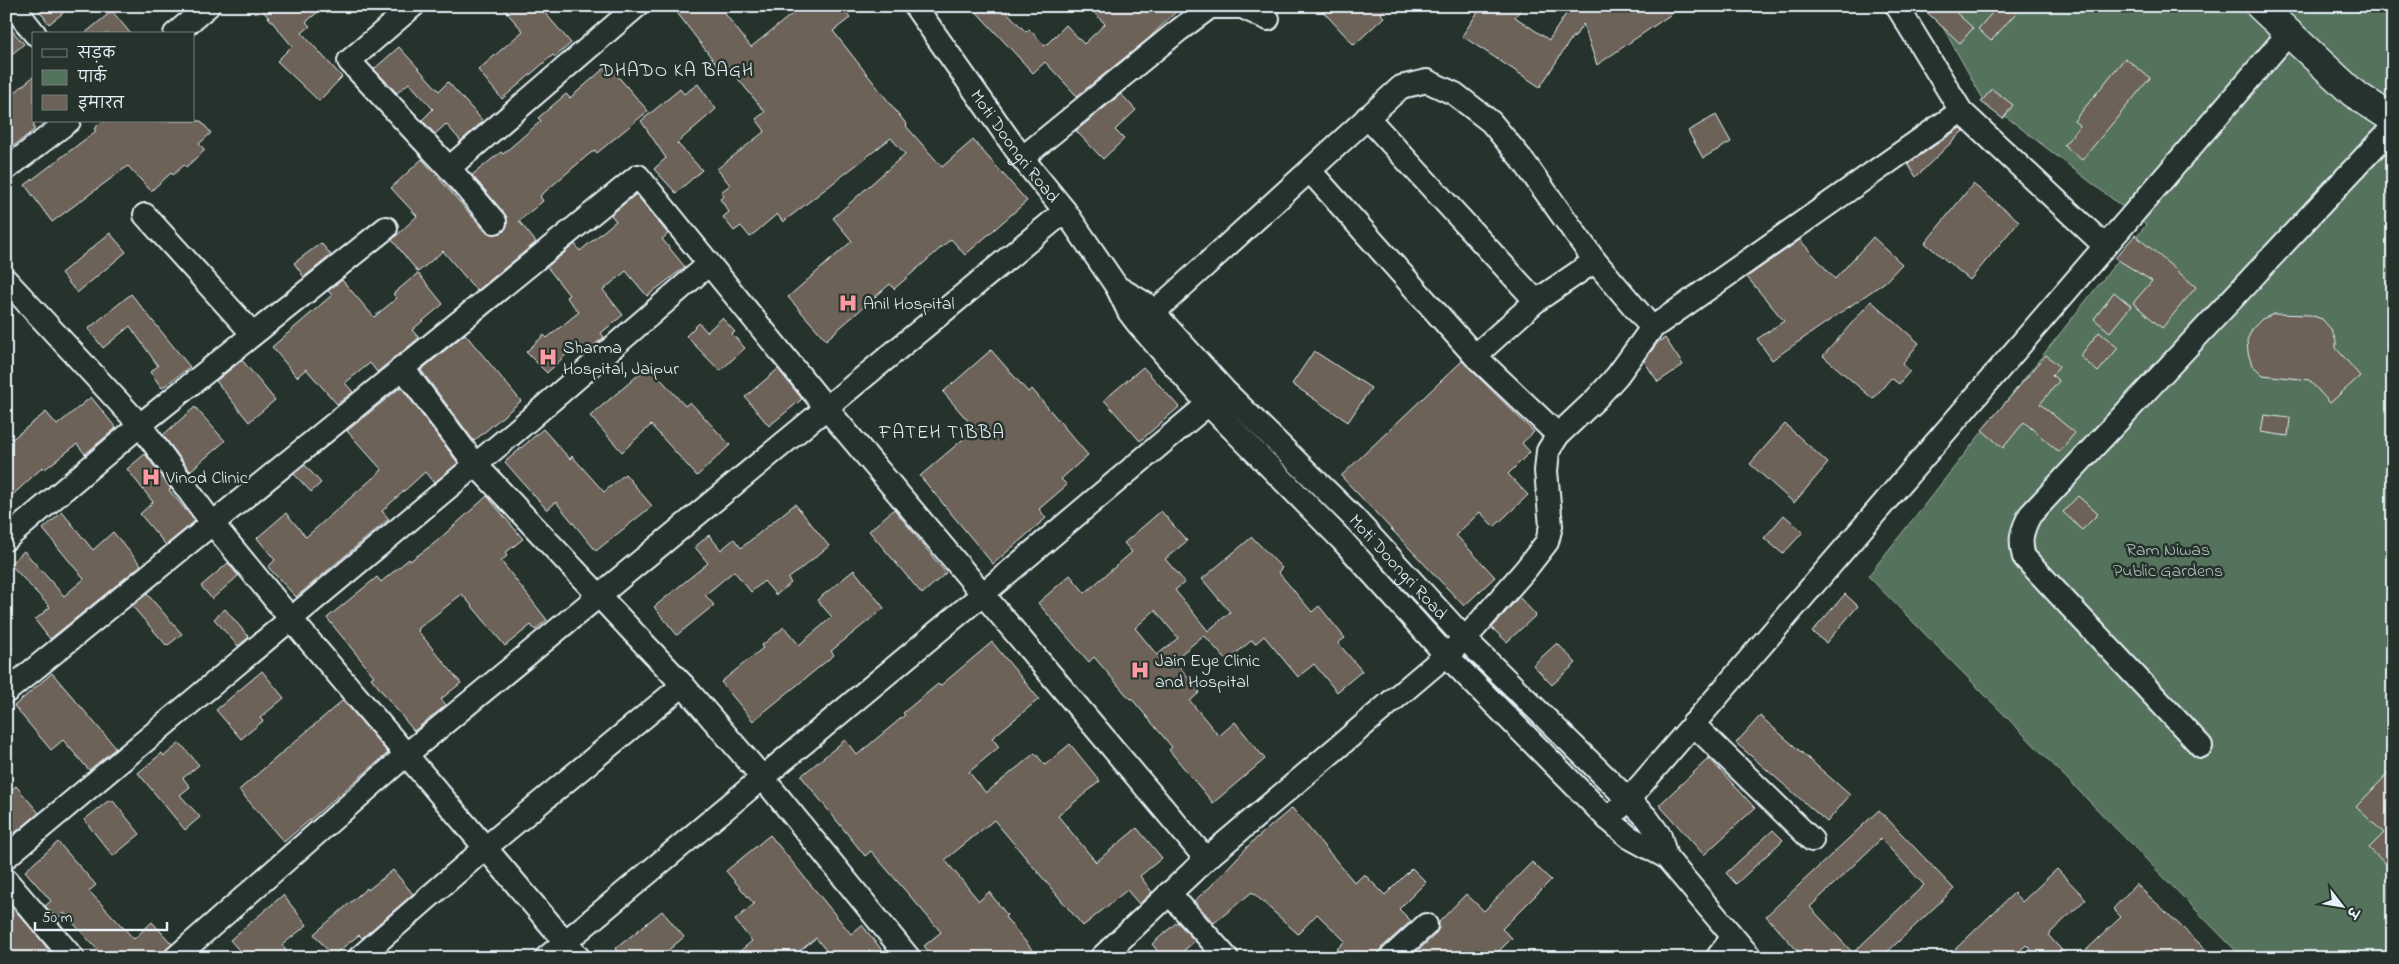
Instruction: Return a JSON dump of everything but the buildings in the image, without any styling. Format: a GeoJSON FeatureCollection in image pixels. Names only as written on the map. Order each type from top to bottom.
{"type":"FeatureCollection","features":[{"type":"Feature","properties":{"kind":"main road"},"geometry":{"type":"LineString","coordinates":[[2260,6],[2353,93],[2393,119]]}},
{"type":"Feature","properties":{"kind":"street"},"geometry":{"type":"LineString","coordinates":[[12,6],[32,32]]}},
{"type":"Feature","properties":{"kind":"street"},"geometry":{"type":"LineString","coordinates":[[177,32],[208,6]]}},
{"type":"Feature","properties":{"kind":"street"},"geometry":{"type":"LineString","coordinates":[[412,6],[349,61],[449,168],[495,222]]}},
{"type":"Feature","properties":{"kind":"street"},"geometry":{"type":"LineString","coordinates":[[449,168],[637,6]]}},
{"type":"Feature","properties":{"kind":"street","name":"Moti Doongri Road"},"geometry":{"type":"LineString","coordinates":[[915,6],[1022,158],[1065,211],[1116,287],[1137,297],[1146,319],[1445,654],[1608,819],[1629,837],[1666,858],[1751,958]]}},
{"type":"Feature","properties":{"kind":"street"},"geometry":{"type":"LineString","coordinates":[[1897,6],[1961,111],[2104,245]]}},
{"type":"Feature","properties":{"kind":"street"},"geometry":{"type":"LineString","coordinates":[[1022,158],[1210,7],[1242,7],[1268,19]]}},
{"type":"Feature","properties":{"kind":"street"},"geometry":{"type":"LineString","coordinates":[[1608,819],[1628,800],[2104,245],[2288,34]]}},
{"type":"Feature","properties":{"kind":"street"},"geometry":{"type":"LineString","coordinates":[[1146,319],[1310,172],[1401,87],[1427,81],[1455,94],[1491,122],[1518,155],[1595,261],[1652,328]]}},
{"type":"Feature","properties":{"kind":"street"},"geometry":{"type":"LineString","coordinates":[[1101,958],[1206,859],[1464,639],[1538,555],[1547,542],[1551,526],[1546,471],[1548,451],[1558,436],[1606,388],[1634,356],[1652,328],[1961,111]]}},
{"type":"Feature","properties":{"kind":"street"},"geometry":{"type":"LineString","coordinates":[[1367,117],[1536,301]]}},
{"type":"Feature","properties":{"kind":"street"},"geometry":{"type":"LineString","coordinates":[[6,169],[68,122]]}},
{"type":"Feature","properties":{"kind":"street"},"geometry":{"type":"LineString","coordinates":[[2201,746],[2024,557],[2020,543],[2022,530],[2030,515],[2393,127]]}},
{"type":"Feature","properties":{"kind":"street"},"geometry":{"type":"LineString","coordinates":[[1310,172],[1475,356],[1558,436]]}},
{"type":"Feature","properties":{"kind":"street"},"geometry":{"type":"LineString","coordinates":[[6,692],[638,176],[827,409],[984,593],[1206,859]]}},
{"type":"Feature","properties":{"kind":"street"},"geometry":{"type":"LineString","coordinates":[[175,958],[407,754],[1065,211]]}},
{"type":"Feature","properties":{"kind":"street"},"geometry":{"type":"LineString","coordinates":[[145,216],[253,334]]}},
{"type":"Feature","properties":{"kind":"street"},"geometry":{"type":"LineString","coordinates":[[6,539],[140,425],[386,228]]}},
{"type":"Feature","properties":{"kind":"street"},"geometry":{"type":"LineString","coordinates":[[1475,356],[1536,301],[1595,261]]}},
{"type":"Feature","properties":{"kind":"street"},"geometry":{"type":"LineString","coordinates":[[6,857],[475,464],[709,264]]}},
{"type":"Feature","properties":{"kind":"street"},"geometry":{"type":"LineString","coordinates":[[6,280],[140,425],[214,524],[290,618],[572,950]]}},
{"type":"Feature","properties":{"kind":"street"},"geometry":{"type":"LineString","coordinates":[[402,367],[475,464],[683,686],[763,778],[909,958]]}},
{"type":"Feature","properties":{"kind":"street"},"geometry":{"type":"LineString","coordinates":[[546,958],[572,950],[763,778],[1216,397]]}},
{"type":"Feature","properties":{"kind":"street","name":"Moti Doongri Road"},"geometry":{"type":"LineString","coordinates":[[1216,397],[1369,536],[1464,639],[1647,818],[1660,836],[1666,858]]}},
{"type":"Feature","properties":{"kind":"street"},"geometry":{"type":"LineString","coordinates":[[1353,552],[1369,536]]}},
{"type":"Feature","properties":{"kind":"street"},"geometry":{"type":"LineString","coordinates":[[359,958],[485,848],[683,686]]}},
{"type":"Feature","properties":{"kind":"street"},"geometry":{"type":"LineString","coordinates":[[1693,724],[1812,840]]}},
{"type":"Feature","properties":{"kind":"street"},"geometry":{"type":"LineString","coordinates":[[6,880],[73,958]]}},
{"type":"Feature","properties":{"kind":"street"},"geometry":{"type":"LineString","coordinates":[[1169,893],[1228,958]]}},
{"type":"Feature","properties":{"kind":"street"},"geometry":{"type":"LineString","coordinates":[[1390,958],[1426,925]]}},
{"type":"Feature","properties":{"kind":"street"},"geometry":{"type":"LineString","coordinates":[[1717,958],[1733,937]]}},
{"type":"Feature","properties":{"kind":"green space","name":"Ram Niwas Public Gardens"},"geometry":{"type":"Polygon","coordinates":[[[1931,6],[2393,6],[2393,958],[2243,958],[1868,576],[2146,225],[1983,99],[1931,6]]]}},
{"type":"Feature","properties":{"kind":"place","name":"Anil Hospital"},"geometry":{"type":"Point","coordinates":[848,303]}},
{"type":"Feature","properties":{"kind":"place","name":"Sharma Hospital, Jaipur"},"geometry":{"type":"Point","coordinates":[548,357]}},
{"type":"Feature","properties":{"kind":"place","name":"Vinod Clinic"},"geometry":{"type":"Point","coordinates":[151,477]}},
{"type":"Feature","properties":{"kind":"place","name":"Jain Eye Clinic and Hospital"},"geometry":{"type":"Point","coordinates":[1140,670]}},
{"type":"Feature","properties":{"kind":"district","name":"DHADO KA BAGH"},"geometry":{"type":"Point","coordinates":[677,69]}},
{"type":"Feature","properties":{"kind":"district","name":"FATEH TIBBA"},"geometry":{"type":"Point","coordinates":[942,431]}}]}
